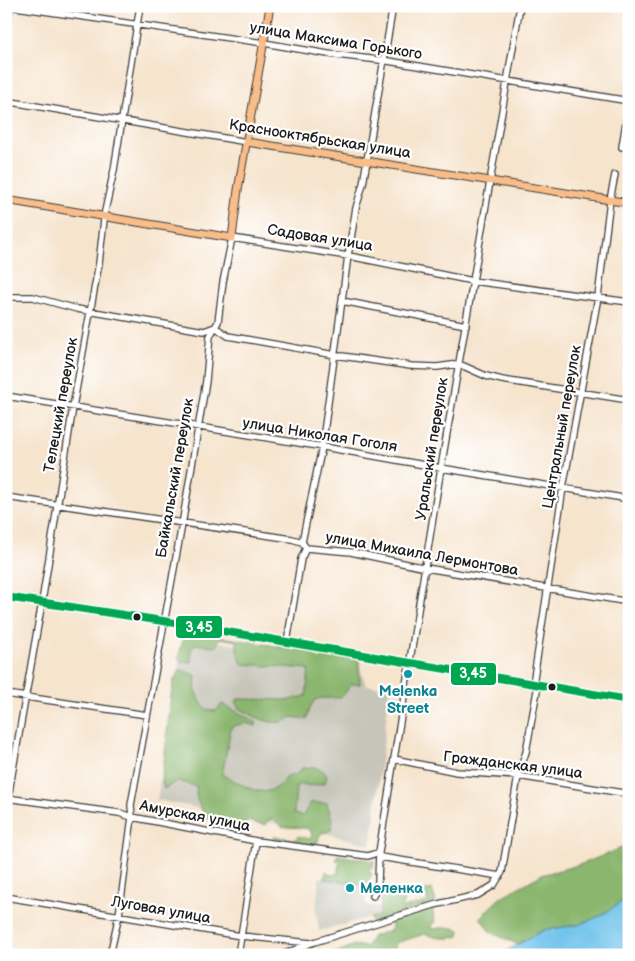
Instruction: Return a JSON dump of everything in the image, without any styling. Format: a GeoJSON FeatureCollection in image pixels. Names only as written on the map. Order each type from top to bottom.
{"type":"FeatureCollection","features":[{"type":"Feature","properties":{"kind":"main road","name":"Байкальский переулок"},"geometry":{"type":"LineString","coordinates":[[232,238],[270,6]]}},
{"type":"Feature","properties":{"kind":"main road","name":"Краснооктябрьская улица"},"geometry":{"type":"LineString","coordinates":[[247,142],[629,203]]}},
{"type":"Feature","properties":{"kind":"main road","name":"Садовая улица"},"geometry":{"type":"LineString","coordinates":[[6,200],[232,238]]}},
{"type":"Feature","properties":{"kind":"street","name":"улица Максима Горького"},"geometry":{"type":"LineString","coordinates":[[10,6],[384,61],[629,103]]}},
{"type":"Feature","properties":{"kind":"street"},"geometry":{"type":"LineString","coordinates":[[6,32],[10,6]]}},
{"type":"Feature","properties":{"kind":"street","name":"Телецкий переулок"},"geometry":{"type":"LineString","coordinates":[[6,808],[42,602],[73,407],[100,262],[105,217],[140,6]]}},
{"type":"Feature","properties":{"kind":"street"},"geometry":{"type":"LineString","coordinates":[[6,497],[302,542],[322,447],[348,256],[393,6]]}},
{"type":"Feature","properties":{"kind":"street","name":"Уральский переулок"},"geometry":{"type":"LineString","coordinates":[[373,896],[378,882],[379,855],[426,568],[440,468],[520,6]]}},
{"type":"Feature","properties":{"kind":"street","name":"Краснооктябрьская улица"},"geometry":{"type":"LineString","coordinates":[[6,101],[247,142]]}},
{"type":"Feature","properties":{"kind":"street"},"geometry":{"type":"LineString","coordinates":[[622,147],[629,103]]}},
{"type":"Feature","properties":{"kind":"street","name":"Центральный переулок"},"geometry":{"type":"LineString","coordinates":[[500,876],[518,776],[526,752],[562,488],[598,297],[610,200],[615,175]]}},
{"type":"Feature","properties":{"kind":"street","name":"Садовая улица"},"geometry":{"type":"LineString","coordinates":[[232,238],[348,256],[473,281],[629,302]]}},
{"type":"Feature","properties":{"kind":"street","name":"Байкальский переулок"},"geometry":{"type":"LineString","coordinates":[[110,955],[119,915],[132,817],[131,805],[206,381],[210,336],[218,322],[223,282],[232,238]]}},
{"type":"Feature","properties":{"kind":"street"},"geometry":{"type":"LineString","coordinates":[[6,297],[33,297],[90,312],[204,331],[215,327],[228,336],[335,355],[411,366],[437,367],[459,364],[494,379],[629,400]]}},
{"type":"Feature","properties":{"kind":"street"},"geometry":{"type":"LineString","coordinates":[[342,301],[466,325]]}},
{"type":"Feature","properties":{"kind":"street","name":"улица Николая Гоголя"},"geometry":{"type":"LineString","coordinates":[[6,396],[629,499]]}},
{"type":"Feature","properties":{"kind":"street","name":"улица Михаила Лермонтова"},"geometry":{"type":"LineString","coordinates":[[302,542],[306,548],[351,552],[426,568],[629,602]]}},
{"type":"Feature","properties":{"kind":"street"},"geometry":{"type":"LineString","coordinates":[[287,642],[302,559],[306,548]]}},
{"type":"Feature","properties":{"kind":"street"},"geometry":{"type":"LineString","coordinates":[[6,597],[164,621],[629,700]]}},
{"type":"Feature","properties":{"kind":"street"},"geometry":{"type":"LineString","coordinates":[[6,694],[147,715]]}},
{"type":"Feature","properties":{"kind":"street","name":"Гражданская улица"},"geometry":{"type":"LineString","coordinates":[[394,759],[457,772],[518,776],[629,794]]}},
{"type":"Feature","properties":{"kind":"street","name":"Амурская улица"},"geometry":{"type":"LineString","coordinates":[[7,798],[125,814],[132,817],[256,841],[368,856],[379,855],[500,876]]}},
{"type":"Feature","properties":{"kind":"street"},"geometry":{"type":"LineString","coordinates":[[238,955],[256,841]]}},
{"type":"Feature","properties":{"kind":"street"},"geometry":{"type":"LineString","coordinates":[[282,955],[311,943],[434,905],[478,895],[490,889],[500,876]]}},
{"type":"Feature","properties":{"kind":"street","name":"Луговая улица"},"geometry":{"type":"LineString","coordinates":[[6,897],[241,936],[311,943]]}},
{"type":"Feature","properties":{"kind":"shaded area"},"geometry":{"type":"Polygon","coordinates":[[[183,636],[359,665],[366,685],[380,687],[391,679],[371,845],[329,834],[157,800],[183,636]]]}},
{"type":"Feature","properties":{"kind":"shaded area","name":"Меленка"},"geometry":{"type":"Polygon","coordinates":[[[319,877],[364,882],[366,905],[379,907],[379,915],[319,931],[316,911],[319,877]]]}},
{"type":"Feature","properties":{"kind":"green space"},"geometry":{"type":"Polygon","coordinates":[[[180,630],[359,660],[360,684],[351,684],[343,696],[319,698],[313,703],[307,719],[291,717],[285,721],[272,722],[258,718],[238,708],[236,702],[238,699],[289,700],[306,696],[309,669],[242,664],[237,650],[237,641],[220,638],[216,647],[195,644],[191,649],[191,662],[182,662],[178,658],[184,636],[179,635],[180,630]]]}},
{"type":"Feature","properties":{"kind":"green space"},"geometry":{"type":"Polygon","coordinates":[[[180,670],[196,675],[195,686],[197,694],[207,710],[216,711],[222,704],[256,722],[256,726],[245,723],[231,727],[222,775],[247,787],[263,791],[279,786],[286,777],[297,774],[302,768],[314,767],[324,771],[327,776],[325,783],[311,786],[301,784],[296,786],[294,814],[303,816],[310,803],[327,803],[332,820],[331,830],[320,834],[316,847],[274,839],[275,836],[296,840],[298,836],[310,839],[312,835],[307,828],[282,827],[274,819],[269,819],[266,825],[246,821],[240,835],[220,832],[223,818],[213,816],[211,819],[205,818],[197,799],[197,787],[178,781],[164,789],[162,781],[171,696],[174,680],[180,670]]]}},
{"type":"Feature","properties":{"kind":"green space"},"geometry":{"type":"Polygon","coordinates":[[[629,845],[629,897],[600,916],[578,925],[544,930],[517,944],[490,932],[480,917],[501,897],[541,875],[582,864],[629,845]]]}},
{"type":"Feature","properties":{"kind":"green space"},"geometry":{"type":"Polygon","coordinates":[[[337,855],[374,861],[373,867],[369,868],[369,872],[372,873],[366,889],[364,884],[324,879],[326,871],[330,875],[337,874],[340,862],[336,860],[337,855]]]}},
{"type":"Feature","properties":{"kind":"green space"},"geometry":{"type":"Polygon","coordinates":[[[383,889],[402,891],[404,897],[402,908],[428,902],[425,891],[432,889],[436,902],[372,923],[370,918],[379,916],[383,889]]]}},
{"type":"Feature","properties":{"kind":"green space"},"geometry":{"type":"Polygon","coordinates":[[[432,907],[435,922],[431,925],[432,929],[457,929],[460,930],[459,936],[442,938],[425,934],[396,943],[395,950],[385,955],[330,955],[354,945],[366,947],[373,936],[392,930],[391,919],[432,907]]]}},
{"type":"Feature","properties":{"kind":"water"},"geometry":{"type":"Polygon","coordinates":[[[629,897],[629,955],[499,955],[544,930],[578,925],[600,916],[629,897]]]}},
{"type":"Feature","properties":{"kind":"transit line","name":"3,45"},"geometry":{"type":"LineString","coordinates":[[6,597],[163,621],[629,700]]}},
{"type":"Feature","properties":{"kind":"place","name":"Melenka Street"},"geometry":{"type":"Point","coordinates":[408,674]}},
{"type":"Feature","properties":{"kind":"place","name":"Меленка"},"geometry":{"type":"Point","coordinates":[350,888]}}]}
